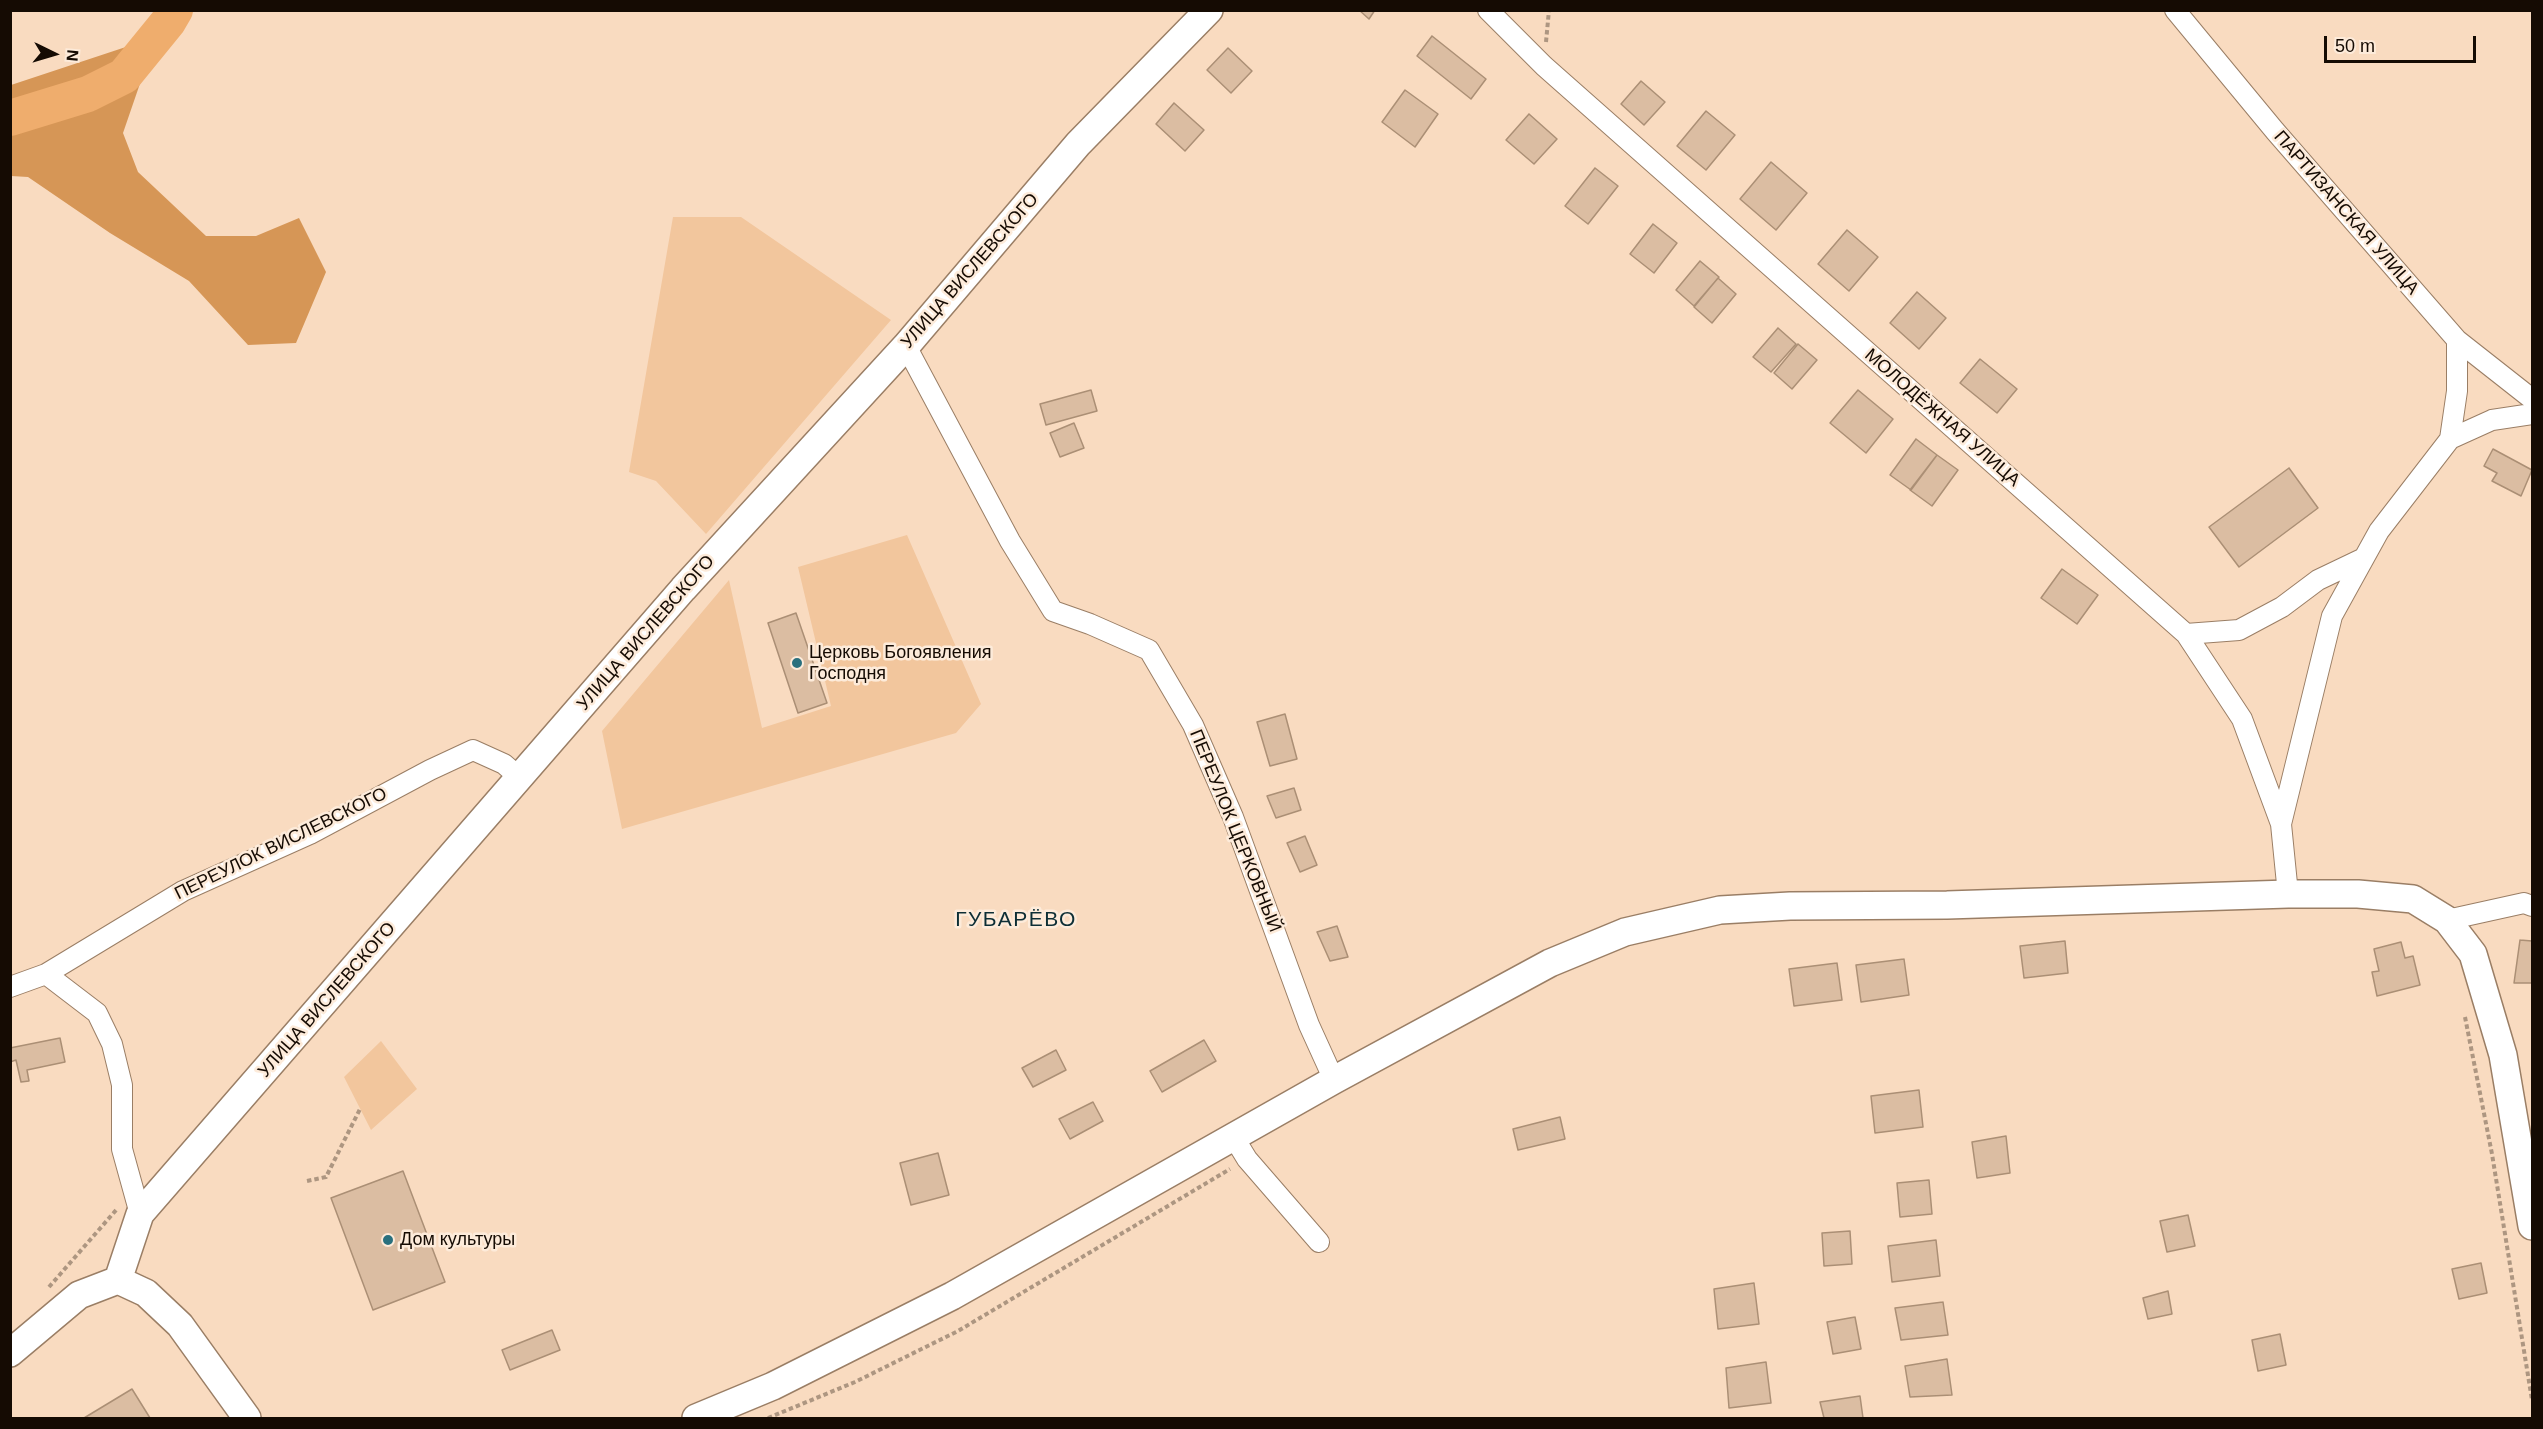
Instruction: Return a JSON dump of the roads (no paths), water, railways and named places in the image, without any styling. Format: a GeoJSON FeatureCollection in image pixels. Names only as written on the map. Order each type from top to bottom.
{"type":"FeatureCollection","features":[{"type":"Feature","properties":{"kind":"main road","name":"УЛИЦА ВИСЛЕВСКОГО"},"geometry":{"type":"LineString","coordinates":[[118,1280],[140,1214],[683,589],[906,346],[1078,144],[1209,10]]}},
{"type":"Feature","properties":{"kind":"main road"},"geometry":{"type":"LineString","coordinates":[[696,1419],[773,1386],[1240,1148],[1334,1080],[1550,963],[1625,932],[1720,910],[1790,906],[1947,905],[2288,894],[2358,894],[2413,900],[2447,920],[2473,954],[2503,1054],[2532,1227]]}},
{"type":"Feature","properties":{"kind":"main road"},"geometry":{"type":"LineString","coordinates":[[10,1353],[79,1295],[118,1280],[146,1293],[180,1325],[248,1419]]}},
{"type":"Feature","properties":{"kind":"street","name":"МОЛОДЁЖНАЯ УЛИЦА"},"geometry":{"type":"LineString","coordinates":[[1488,10],[1544,66],[2186,633],[2242,719],[2282,824],[2288,894]]}},
{"type":"Feature","properties":{"kind":"street","name":"ПАРТИЗАНСКАЯ УЛИЦА"},"geometry":{"type":"LineString","coordinates":[[2175,10],[2275,131],[2457,340],[2532,399]]}},
{"type":"Feature","properties":{"kind":"street"},"geometry":{"type":"LineString","coordinates":[[2450,439],[2457,391],[2457,340]]}},
{"type":"Feature","properties":{"kind":"street","name":"ПЕРЕУЛОК ЦЕРКОВНЫЙ"},"geometry":{"type":"LineString","coordinates":[[906,346],[1010,541],[1053,612],[1090,624],[1149,650],[1193,725],[1233,817],[1309,1025],[1334,1080]]}},
{"type":"Feature","properties":{"kind":"street"},"geometry":{"type":"LineString","coordinates":[[2282,824],[2332,616],[2379,531],[2450,439],[2492,420],[2532,414]]}},
{"type":"Feature","properties":{"kind":"street"},"geometry":{"type":"LineString","coordinates":[[2186,633],[2239,630],[2282,608],[2318,580],[2364,558]]}},
{"type":"Feature","properties":{"kind":"street","name":"ПЕРЕУЛОК ВИСЛЕВСКОГО"},"geometry":{"type":"LineString","coordinates":[[10,987],[46,974],[183,891],[310,834],[430,770],[473,750],[504,764],[520,778]]}},
{"type":"Feature","properties":{"kind":"street"},"geometry":{"type":"LineString","coordinates":[[2447,920],[2524,903],[2532,906]]}},
{"type":"Feature","properties":{"kind":"street"},"geometry":{"type":"LineString","coordinates":[[46,974],[97,1013],[112,1044],[122,1085],[122,1149],[140,1214]]}},
{"type":"Feature","properties":{"kind":"street"},"geometry":{"type":"LineString","coordinates":[[1240,1148],[1319,1242]]}},
{"type":"Feature","properties":{"kind":"waterway"},"geometry":{"type":"LineString","coordinates":[[10,118],[88,94],[124,76],[175,10]]}},
{"type":"Feature","properties":{"kind":"place","name":"Церковь Богоявления Господня"},"geometry":{"type":"Point","coordinates":[797,663]}},
{"type":"Feature","properties":{"kind":"place","name":"Дом культуры"},"geometry":{"type":"Point","coordinates":[388,1240]}},
{"type":"Feature","properties":{"kind":"district","name":"ГУБАРЁВО"},"geometry":{"type":"Point","coordinates":[1016,920]}}]}
